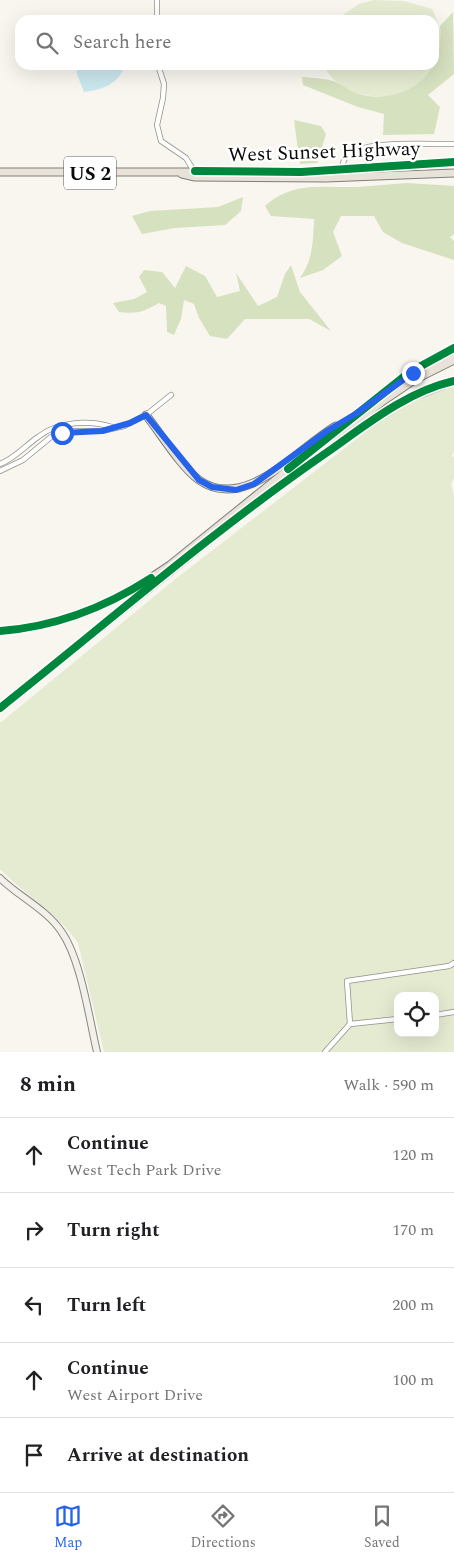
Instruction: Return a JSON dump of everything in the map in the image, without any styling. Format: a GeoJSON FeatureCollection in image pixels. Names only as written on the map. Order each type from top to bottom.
{"type":"FeatureCollection","features":[{"type":"Feature","properties":{"kind":"main road","name":"West Sunset Highway"},"geometry":{"type":"LineString","coordinates":[[342,174],[454,162]]}},
{"type":"Feature","properties":{"kind":"main road","name":"West Sunset Highway"},"geometry":{"type":"LineString","coordinates":[[0,172],[181,174],[454,173]]}},
{"type":"Feature","properties":{"kind":"main road"},"geometry":{"type":"LineString","coordinates":[[0,632],[69,618],[100,606],[134,589],[170,565],[410,372],[454,348]]}},
{"type":"Feature","properties":{"kind":"main road"},"geometry":{"type":"LineString","coordinates":[[394,385],[454,353]]}},
{"type":"Feature","properties":{"kind":"main road"},"geometry":{"type":"LineString","coordinates":[[0,708],[391,395],[421,376],[454,360]]}},
{"type":"Feature","properties":{"kind":"main road"},"geometry":{"type":"LineString","coordinates":[[283,481],[388,409],[417,394],[454,381]]}},
{"type":"Feature","properties":{"kind":"main road"},"geometry":{"type":"LineString","coordinates":[[146,415],[199,480],[212,487],[236,490],[254,484],[327,431],[357,413]]}},
{"type":"Feature","properties":{"kind":"main road"},"geometry":{"type":"LineString","coordinates":[[0,878],[50,919],[61,930],[68,942],[76,966],[97,1052]]}},
{"type":"Feature","properties":{"kind":"street"},"geometry":{"type":"LineString","coordinates":[[157,0],[157,15]]}},
{"type":"Feature","properties":{"kind":"street"},"geometry":{"type":"LineString","coordinates":[[160,70],[164,84],[157,125],[161,140],[186,158],[195,174]]}},
{"type":"Feature","properties":{"kind":"street"},"geometry":{"type":"LineString","coordinates":[[342,174],[347,156],[359,149],[373,146],[454,144]]}},
{"type":"Feature","properties":{"kind":"street"},"geometry":{"type":"LineString","coordinates":[[0,472],[23,460],[44,441],[58,434],[75,431],[102,431],[130,423],[146,415],[171,395]]}},
{"type":"Feature","properties":{"kind":"street"},"geometry":{"type":"LineString","coordinates":[[8,469],[2,463],[17,454],[38,436],[55,427],[75,423],[102,424],[114,427]]}},
{"type":"Feature","properties":{"kind":"street"},"geometry":{"type":"LineString","coordinates":[[55,427],[58,434]]}},
{"type":"Feature","properties":{"kind":"street"},"geometry":{"type":"LineString","coordinates":[[350,1024],[347,981],[449,966],[454,963]]}},
{"type":"Feature","properties":{"kind":"street"},"geometry":{"type":"LineString","coordinates":[[439,1014],[454,1012]]}},
{"type":"Feature","properties":{"kind":"street"},"geometry":{"type":"LineString","coordinates":[[325,1052],[350,1024],[394,1019]]}},
{"type":"Feature","properties":{"kind":"green space"},"geometry":{"type":"Polygon","coordinates":[[[374,0],[404,1],[432,9],[434,15],[343,15],[359,4],[374,0]]]}},
{"type":"Feature","properties":{"kind":"green space"},"geometry":{"type":"Polygon","coordinates":[[[453,12],[454,74],[428,95],[440,107],[434,134],[383,135],[384,114],[358,107],[303,85],[302,77],[319,78],[339,83],[354,92],[366,96],[385,96],[404,91],[420,82],[431,70],[439,70],[440,26],[453,12]]]}},
{"type":"Feature","properties":{"kind":"green space"},"geometry":{"type":"Polygon","coordinates":[[[439,27],[441,35],[439,47],[439,27]]]}},
{"type":"Feature","properties":{"kind":"green space"},"geometry":{"type":"Polygon","coordinates":[[[327,70],[430,70],[424,79],[411,89],[396,95],[362,94],[346,88],[333,78],[327,70]]]}},
{"type":"Feature","properties":{"kind":"green space"},"geometry":{"type":"Polygon","coordinates":[[[294,120],[321,126],[326,134],[317,163],[300,164],[294,120]]]}},
{"type":"Feature","properties":{"kind":"green space"},"geometry":{"type":"Polygon","coordinates":[[[407,183],[454,186],[454,234],[450,237],[454,241],[454,260],[402,243],[383,232],[374,216],[341,216],[333,232],[342,256],[323,270],[300,278],[310,257],[313,243],[314,219],[271,216],[265,206],[276,198],[297,189],[407,183]]]}},
{"type":"Feature","properties":{"kind":"green space"},"geometry":{"type":"Polygon","coordinates":[[[243,197],[241,211],[225,225],[175,228],[142,234],[132,216],[150,211],[218,207],[243,197]]]}},
{"type":"Feature","properties":{"kind":"green space"},"geometry":{"type":"Polygon","coordinates":[[[291,265],[300,292],[331,331],[309,319],[245,319],[227,339],[210,336],[199,318],[194,304],[184,300],[181,319],[174,335],[167,332],[166,306],[159,303],[140,312],[126,313],[119,312],[113,303],[134,299],[147,292],[139,277],[144,270],[162,272],[175,288],[186,266],[205,276],[217,297],[240,291],[236,273],[258,306],[277,297],[285,274],[291,265]]]}},
{"type":"Feature","properties":{"kind":"green space"},"geometry":{"type":"Polygon","coordinates":[[[454,386],[454,451],[452,456],[454,457],[454,478],[451,484],[454,496],[454,1052],[104,1052],[78,943],[61,922],[0,869],[0,723],[178,577],[385,417],[406,404],[454,386]]]}},
{"type":"Feature","properties":{"kind":"water"},"geometry":{"type":"Polygon","coordinates":[[[77,70],[123,70],[119,77],[109,85],[97,90],[84,92],[77,70]]]}},
{"type":"Feature","properties":{"kind":"cycle path"},"geometry":{"type":"LineString","coordinates":[[195,171],[301,172],[454,162]]}},
{"type":"Feature","properties":{"kind":"cycle path"},"geometry":{"type":"LineString","coordinates":[[288,469],[410,372],[454,348]]}},
{"type":"Feature","properties":{"kind":"cycle path"},"geometry":{"type":"LineString","coordinates":[[0,708],[202,545],[356,431],[403,401],[436,386],[454,381]]}},
{"type":"Feature","properties":{"kind":"cycle path"},"geometry":{"type":"LineString","coordinates":[[0,631],[40,625],[79,614],[116,598],[151,578]]}},
{"type":"Feature","properties":{"kind":"route"},"geometry":{"type":"LineString","coordinates":[[62,433],[102,431],[124,426],[146,415],[190,472],[199,480],[212,487],[236,490],[254,484],[327,431],[357,413],[413,373]]}}]}
